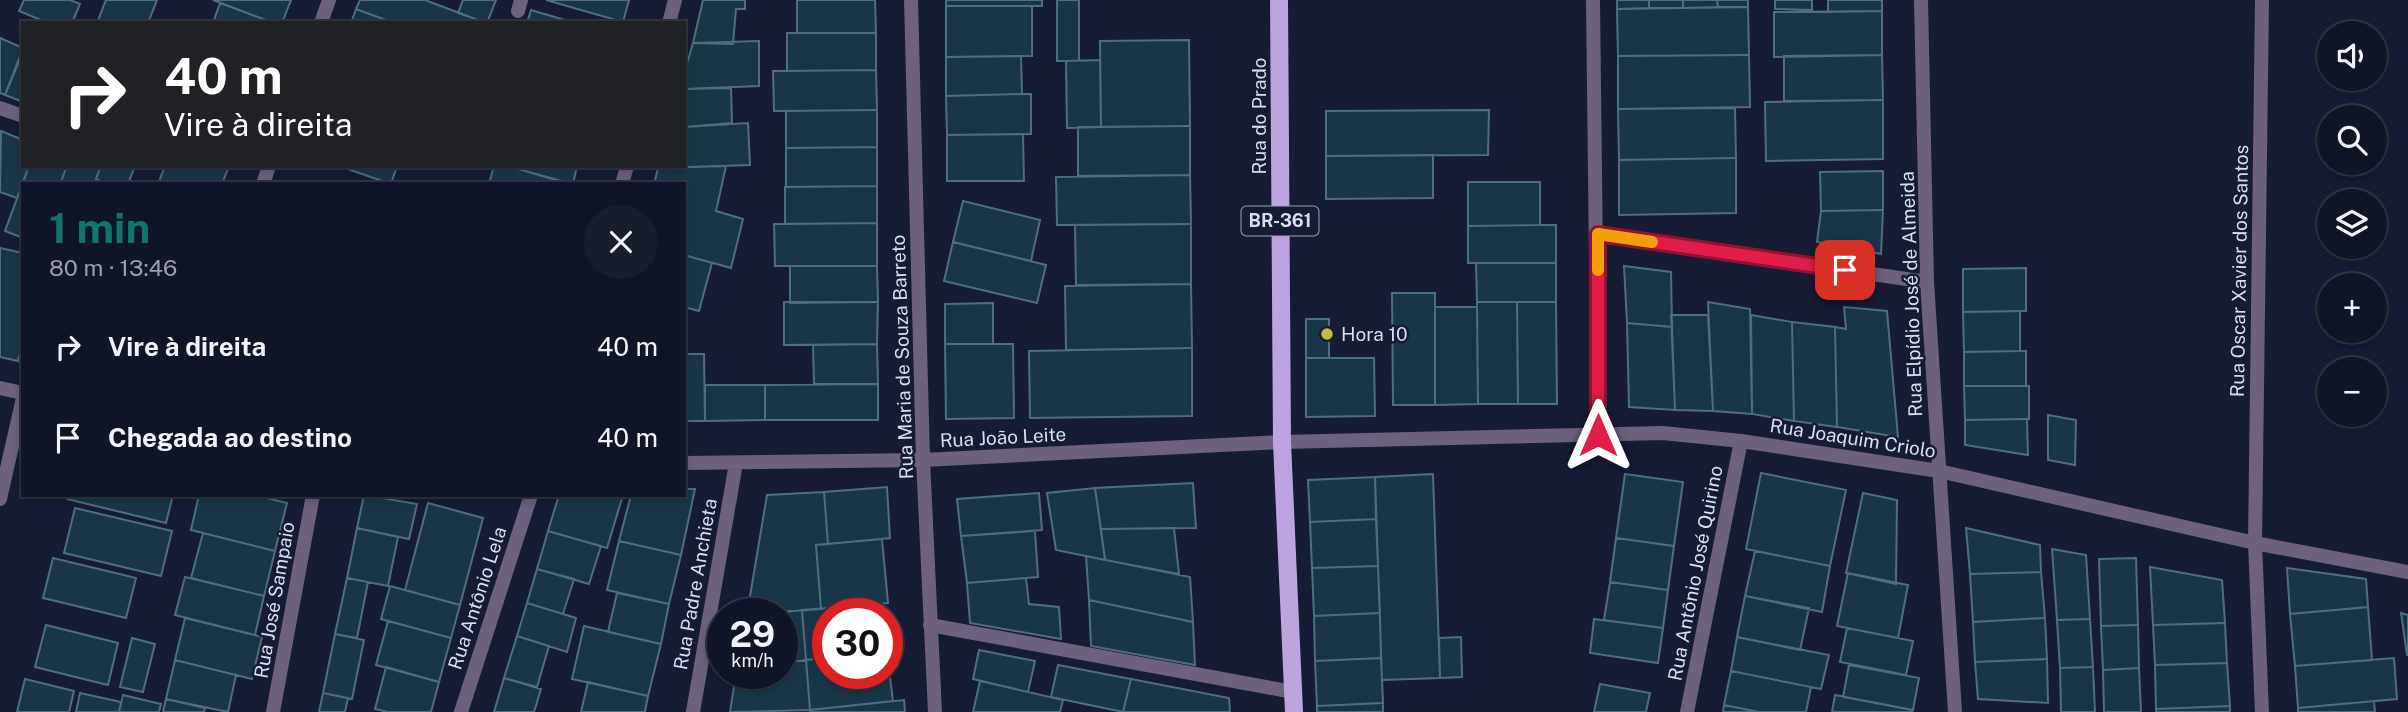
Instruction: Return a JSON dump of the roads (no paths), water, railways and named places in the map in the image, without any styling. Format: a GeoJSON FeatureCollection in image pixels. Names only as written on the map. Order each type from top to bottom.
{"type":"FeatureCollection","features":[{"type":"Feature","properties":{"kind":"main road","name":"Rua do Prado"},"geometry":{"type":"LineString","coordinates":[[1279,0],[1282,442]]}},
{"type":"Feature","properties":{"kind":"main road","name":"BR-361"},"geometry":{"type":"LineString","coordinates":[[1282,442],[1294,712]]}},
{"type":"Feature","properties":{"kind":"street"},"geometry":{"type":"LineString","coordinates":[[322,21],[329,0]]}},
{"type":"Feature","properties":{"kind":"street"},"geometry":{"type":"LineString","coordinates":[[670,21],[675,0]]}},
{"type":"Feature","properties":{"kind":"street","name":"Rua Maria de Souza Barreto"},"geometry":{"type":"LineString","coordinates":[[911,0],[923,460],[935,712]]}},
{"type":"Feature","properties":{"kind":"street"},"geometry":{"type":"LineString","coordinates":[[1593,0],[1598,234],[1598,435]]}},
{"type":"Feature","properties":{"kind":"street","name":"Rua Elpídio José de Almeida"},"geometry":{"type":"LineString","coordinates":[[1922,0],[1927,282],[1955,712]]}},
{"type":"Feature","properties":{"kind":"street","name":"Rua Oscar Xavier dos Santos"},"geometry":{"type":"LineString","coordinates":[[2262,0],[2255,543],[2262,712]]}},
{"type":"Feature","properties":{"kind":"street"},"geometry":{"type":"LineString","coordinates":[[0,108],[21,115]]}},
{"type":"Feature","properties":{"kind":"street"},"geometry":{"type":"LineString","coordinates":[[1598,234],[1927,282]]}},
{"type":"Feature","properties":{"kind":"street"},"geometry":{"type":"LineString","coordinates":[[0,388],[21,393]]}},
{"type":"Feature","properties":{"kind":"street"},"geometry":{"type":"LineString","coordinates":[[0,499],[21,407]]}},
{"type":"Feature","properties":{"kind":"street","name":"Rua Joaquim Criolo"},"geometry":{"type":"LineString","coordinates":[[1282,442],[1663,433],[1741,441],[1938,471],[2255,543],[2408,572]]}},
{"type":"Feature","properties":{"kind":"street","name":"Rua Antônio José Quirino"},"geometry":{"type":"LineString","coordinates":[[1687,712],[1741,441]]}},
{"type":"Feature","properties":{"kind":"street","name":"Rua João Leite"},"geometry":{"type":"LineString","coordinates":[[686,463],[923,460],[1282,442]]}},
{"type":"Feature","properties":{"kind":"street","name":"Rua Padre Anchieta"},"geometry":{"type":"LineString","coordinates":[[693,712],[736,463]]}},
{"type":"Feature","properties":{"kind":"street","name":"Rua José Sampaio"},"geometry":{"type":"LineString","coordinates":[[272,712],[313,497]]}},
{"type":"Feature","properties":{"kind":"street","name":"Rua Antônio Lela"},"geometry":{"type":"LineString","coordinates":[[461,712],[530,497]]}},
{"type":"Feature","properties":{"kind":"street"},"geometry":{"type":"LineString","coordinates":[[930,625],[1293,692]]}},
{"type":"Feature","properties":{"kind":"place","name":"Hora 10"},"geometry":{"type":"Point","coordinates":[1327,334]}}]}
